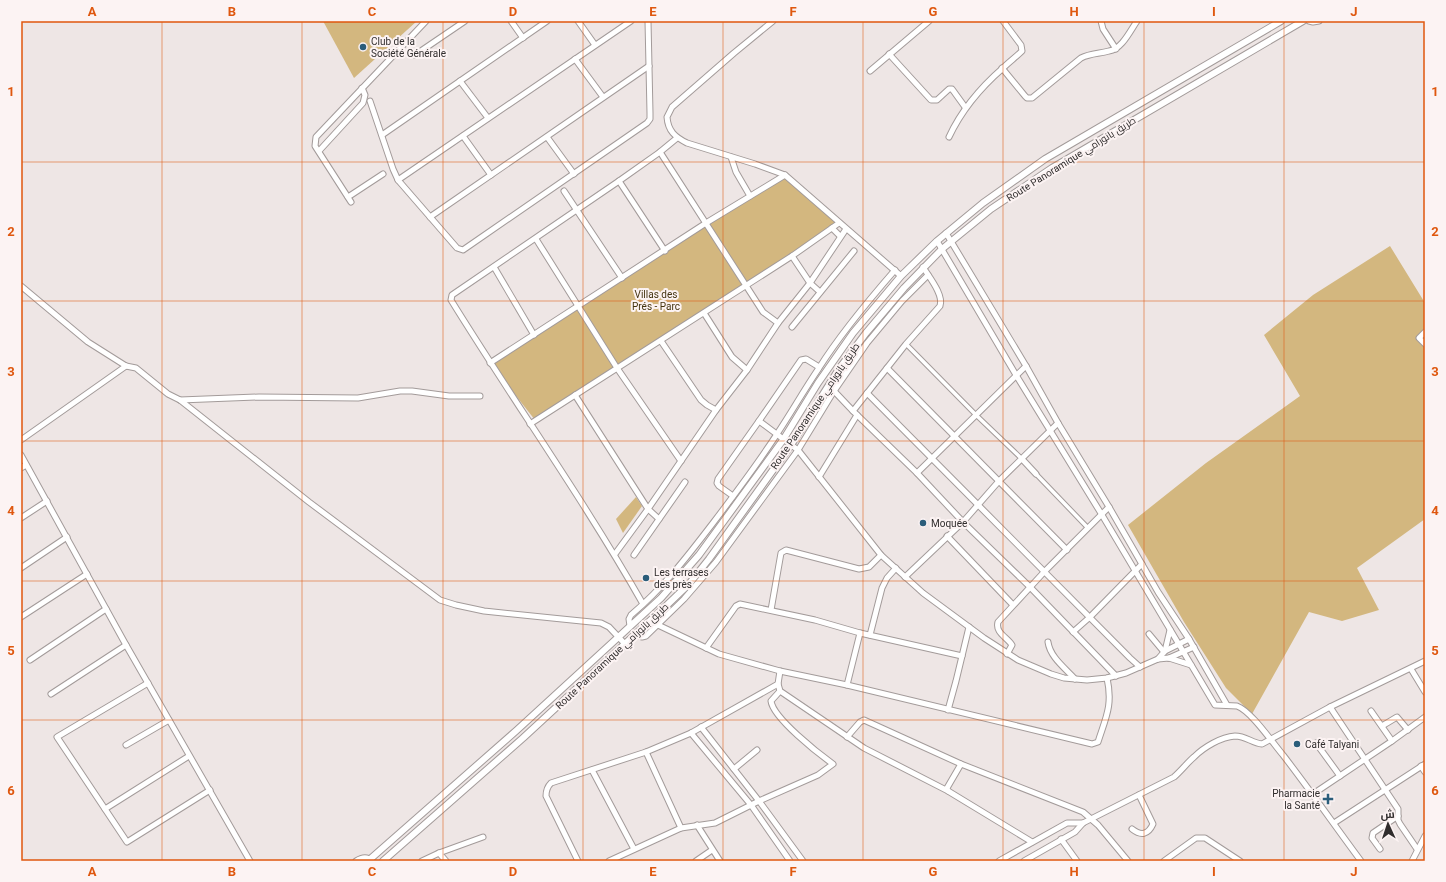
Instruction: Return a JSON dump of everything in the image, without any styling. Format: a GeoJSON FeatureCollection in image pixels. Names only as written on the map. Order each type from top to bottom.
{"type":"FeatureCollection","features":[{"type":"Feature","properties":{"kind":"street"},"geometry":{"type":"LineString","coordinates":[[383,174],[349,199],[318,151],[315,143],[317,135],[426,21]]}},
{"type":"Feature","properties":{"kind":"street"},"geometry":{"type":"LineString","coordinates":[[415,55],[465,21]]}},
{"type":"Feature","properties":{"kind":"street"},"geometry":{"type":"LineString","coordinates":[[511,21],[523,38]]}},
{"type":"Feature","properties":{"kind":"street"},"geometry":{"type":"LineString","coordinates":[[382,135],[546,21]]}},
{"type":"Feature","properties":{"kind":"street"},"geometry":{"type":"LineString","coordinates":[[578,21],[595,45]]}},
{"type":"Feature","properties":{"kind":"street"},"geometry":{"type":"LineString","coordinates":[[398,180],[631,21]]}},
{"type":"Feature","properties":{"kind":"street"},"geometry":{"type":"LineString","coordinates":[[370,101],[398,180],[457,248],[463,250],[648,121],[650,113],[648,21]]}},
{"type":"Feature","properties":{"kind":"street"},"geometry":{"type":"LineString","coordinates":[[773,21],[672,107],[667,117],[667,123],[672,134],[687,143],[785,175],[901,276]]}},
{"type":"Feature","properties":{"kind":"street"},"geometry":{"type":"LineString","coordinates":[[870,71],[929,21]]}},
{"type":"Feature","properties":{"kind":"street"},"geometry":{"type":"LineString","coordinates":[[949,137],[965,107],[977,92],[1020,53],[1022,49],[1021,45],[1003,21]]}},
{"type":"Feature","properties":{"kind":"street"},"geometry":{"type":"LineString","coordinates":[[1101,21],[1116,49]]}},
{"type":"Feature","properties":{"kind":"street"},"geometry":{"type":"LineString","coordinates":[[1002,68],[1025,96],[1027,98],[1032,98],[1081,58],[1090,54],[1116,49],[1137,21]]}},
{"type":"Feature","properties":{"kind":"street","name":"Route Panoramique طريق بانورامي"},"geometry":{"type":"LineString","coordinates":[[370,860],[517,730],[661,598],[687,570],[783,440],[818,383],[864,319],[901,276],[937,241],[988,199],[1045,159],[1281,21]]}},
{"type":"Feature","properties":{"kind":"street","name":"Route Panoramique طريق بانورامي"},"geometry":{"type":"LineString","coordinates":[[383,861],[523,738],[678,595],[699,572],[791,445],[852,350],[892,301],[923,267],[942,249],[992,209],[1052,168],[1303,21]]}},
{"type":"Feature","properties":{"kind":"street"},"geometry":{"type":"LineString","coordinates":[[1309,21],[1319,21]]}},
{"type":"Feature","properties":{"kind":"street"},"geometry":{"type":"LineString","coordinates":[[889,54],[931,100],[937,100],[949,89],[952,89],[965,107]]}},
{"type":"Feature","properties":{"kind":"street"},"geometry":{"type":"LineString","coordinates":[[575,59],[603,97]]}},
{"type":"Feature","properties":{"kind":"street"},"geometry":{"type":"LineString","coordinates":[[430,217],[649,66]]}},
{"type":"Feature","properties":{"kind":"street"},"geometry":{"type":"LineString","coordinates":[[460,81],[488,118]]}},
{"type":"Feature","properties":{"kind":"street"},"geometry":{"type":"LineString","coordinates":[[318,151],[363,103],[365,95],[362,88]]}},
{"type":"Feature","properties":{"kind":"street"},"geometry":{"type":"LineString","coordinates":[[463,136],[491,175]]}},
{"type":"Feature","properties":{"kind":"street"},"geometry":{"type":"LineString","coordinates":[[547,137],[574,174]]}},
{"type":"Feature","properties":{"kind":"street"},"geometry":{"type":"LineString","coordinates":[[644,604],[615,554],[490,363],[451,300],[452,296],[619,181],[677,138]]}},
{"type":"Feature","properties":{"kind":"street"},"geometry":{"type":"LineString","coordinates":[[660,152],[763,312],[778,323]]}},
{"type":"Feature","properties":{"kind":"street"},"geometry":{"type":"LineString","coordinates":[[731,157],[736,172],[750,196]]}},
{"type":"Feature","properties":{"kind":"street"},"geometry":{"type":"LineString","coordinates":[[490,363],[706,223],[785,175]]}},
{"type":"Feature","properties":{"kind":"street"},"geometry":{"type":"LineString","coordinates":[[619,181],[665,251]]}},
{"type":"Feature","properties":{"kind":"street"},"geometry":{"type":"LineString","coordinates":[[564,191],[622,278]]}},
{"type":"Feature","properties":{"kind":"street"},"geometry":{"type":"LineString","coordinates":[[530,424],[746,286],[839,223]]}},
{"type":"Feature","properties":{"kind":"street"},"geometry":{"type":"LineString","coordinates":[[832,228],[840,236]]}},
{"type":"Feature","properties":{"kind":"street"},"geometry":{"type":"LineString","coordinates":[[615,554],[716,410],[747,370],[778,323],[810,283],[846,228]]}},
{"type":"Feature","properties":{"kind":"street"},"geometry":{"type":"LineString","coordinates":[[946,233],[1142,564],[1194,647],[1227,705]]}},
{"type":"Feature","properties":{"kind":"street"},"geometry":{"type":"LineString","coordinates":[[536,239],[617,368],[681,461]]}},
{"type":"Feature","properties":{"kind":"street"},"geometry":{"type":"LineString","coordinates":[[937,241],[1215,705],[1240,707],[1245,711],[1270,739],[1313,794],[1361,861]]}},
{"type":"Feature","properties":{"kind":"street"},"geometry":{"type":"LineString","coordinates":[[792,327],[854,251]]}},
{"type":"Feature","properties":{"kind":"street"},"geometry":{"type":"LineString","coordinates":[[792,256],[810,283],[820,292]]}},
{"type":"Feature","properties":{"kind":"street"},"geometry":{"type":"LineString","coordinates":[[494,267],[534,335]]}},
{"type":"Feature","properties":{"kind":"street"},"geometry":{"type":"LineString","coordinates":[[819,478],[867,393],[906,344],[940,306],[941,298],[923,267]]}},
{"type":"Feature","properties":{"kind":"street"},"geometry":{"type":"LineString","coordinates":[[630,626],[629,617],[664,585],[733,496],[777,435],[819,367],[865,306],[895,270]]}},
{"type":"Feature","properties":{"kind":"street"},"geometry":{"type":"LineString","coordinates":[[636,634],[645,637],[684,600],[706,575],[798,450],[834,390],[878,329],[902,301],[928,275]]}},
{"type":"Feature","properties":{"kind":"street"},"geometry":{"type":"LineString","coordinates":[[21,286],[88,342],[126,366],[136,368],[150,378],[168,394],[180,400],[309,502],[440,600],[484,611],[601,623],[609,627],[625,644]]}},
{"type":"Feature","properties":{"kind":"street"},"geometry":{"type":"LineString","coordinates":[[704,313],[732,357],[747,370]]}},
{"type":"Feature","properties":{"kind":"street"},"geometry":{"type":"LineString","coordinates":[[1425,332],[1419,338],[1425,344]]}},
{"type":"Feature","properties":{"kind":"street"},"geometry":{"type":"LineString","coordinates":[[661,340],[701,400],[716,410]]}},
{"type":"Feature","properties":{"kind":"street"},"geometry":{"type":"LineString","coordinates":[[906,344],[1022,459],[1088,528]]}},
{"type":"Feature","properties":{"kind":"street"},"geometry":{"type":"LineString","coordinates":[[733,496],[718,486],[717,481],[801,360],[806,359],[819,367]]}},
{"type":"Feature","properties":{"kind":"street"},"geometry":{"type":"LineString","coordinates":[[21,440],[126,366]]}},
{"type":"Feature","properties":{"kind":"street"},"geometry":{"type":"LineString","coordinates":[[917,473],[1026,366]]}},
{"type":"Feature","properties":{"kind":"street"},"geometry":{"type":"LineString","coordinates":[[886,368],[1067,550]]}},
{"type":"Feature","properties":{"kind":"street"},"geometry":{"type":"LineString","coordinates":[[834,390],[855,413],[917,473],[963,522],[1030,587],[1116,676]]}},
{"type":"Feature","properties":{"kind":"street"},"geometry":{"type":"LineString","coordinates":[[180,400],[259,397],[358,398],[400,391],[412,391],[449,396],[480,396]]}},
{"type":"Feature","properties":{"kind":"street"},"geometry":{"type":"LineString","coordinates":[[867,393],[1140,667]]}},
{"type":"Feature","properties":{"kind":"street"},"geometry":{"type":"LineString","coordinates":[[575,395],[648,509],[659,519]]}},
{"type":"Feature","properties":{"kind":"street"},"geometry":{"type":"LineString","coordinates":[[759,421],[798,450],[881,555],[905,577],[923,593],[969,627],[1007,654],[1024,663],[1064,678],[1087,680],[1116,676],[1158,659],[1169,658],[1194,647]]}},
{"type":"Feature","properties":{"kind":"street"},"geometry":{"type":"LineString","coordinates":[[905,577],[963,522],[999,481],[1058,423]]}},
{"type":"Feature","properties":{"kind":"street"},"geometry":{"type":"LineString","coordinates":[[21,455],[126,646],[250,861]]}},
{"type":"Feature","properties":{"kind":"street"},"geometry":{"type":"LineString","coordinates":[[21,468],[26,465]]}},
{"type":"Feature","properties":{"kind":"street"},"geometry":{"type":"LineString","coordinates":[[634,555],[685,482]]}},
{"type":"Feature","properties":{"kind":"street"},"geometry":{"type":"LineString","coordinates":[[21,518],[47,501]]}},
{"type":"Feature","properties":{"kind":"street"},"geometry":{"type":"LineString","coordinates":[[1007,654],[1012,647],[1011,643],[998,631],[998,622],[1045,571],[1109,508]]}},
{"type":"Feature","properties":{"kind":"street"},"geometry":{"type":"LineString","coordinates":[[947,536],[1013,605]]}},
{"type":"Feature","properties":{"kind":"street"},"geometry":{"type":"LineString","coordinates":[[21,568],[67,537]]}},
{"type":"Feature","properties":{"kind":"street"},"geometry":{"type":"LineString","coordinates":[[771,610],[781,553],[783,551],[786,550],[859,569],[869,567],[881,555]]}},
{"type":"Feature","properties":{"kind":"street"},"geometry":{"type":"LineString","coordinates":[[1073,632],[1090,617],[1142,564]]}},
{"type":"Feature","properties":{"kind":"street"},"geometry":{"type":"LineString","coordinates":[[870,635],[882,588],[887,578],[896,568]]}},
{"type":"Feature","properties":{"kind":"street"},"geometry":{"type":"LineString","coordinates":[[21,617],[86,574]]}},
{"type":"Feature","properties":{"kind":"street"},"geometry":{"type":"LineString","coordinates":[[706,648],[738,604],[815,620],[860,633],[962,656]]}},
{"type":"Feature","properties":{"kind":"street"},"geometry":{"type":"LineString","coordinates":[[30,660],[106,609]]}},
{"type":"Feature","properties":{"kind":"street"},"geometry":{"type":"LineString","coordinates":[[658,625],[719,654],[780,671],[847,685],[1092,744],[1098,742],[1110,700],[1107,678]]}},
{"type":"Feature","properties":{"kind":"street"},"geometry":{"type":"LineString","coordinates":[[948,710],[969,627]]}},
{"type":"Feature","properties":{"kind":"street"},"geometry":{"type":"LineString","coordinates":[[1165,651],[1170,629]]}},
{"type":"Feature","properties":{"kind":"street"},"geometry":{"type":"LineString","coordinates":[[847,685],[860,633]]}},
{"type":"Feature","properties":{"kind":"street"},"geometry":{"type":"LineString","coordinates":[[1149,634],[1165,651]]}},
{"type":"Feature","properties":{"kind":"street"},"geometry":{"type":"LineString","coordinates":[[1158,659],[1165,651],[1189,639]]}},
{"type":"Feature","properties":{"kind":"street"},"geometry":{"type":"LineString","coordinates":[[1048,642],[1051,653],[1075,678]]}},
{"type":"Feature","properties":{"kind":"street"},"geometry":{"type":"LineString","coordinates":[[51,694],[126,646]]}},
{"type":"Feature","properties":{"kind":"street"},"geometry":{"type":"LineString","coordinates":[[1169,658],[1191,665]]}},
{"type":"Feature","properties":{"kind":"street"},"geometry":{"type":"LineString","coordinates":[[999,861],[1067,823],[1083,822],[1174,777],[1186,767],[1193,757],[1204,749],[1223,739],[1235,736],[1247,738],[1256,744],[1262,744],[1330,707],[1425,661]]}},
{"type":"Feature","properties":{"kind":"street"},"geometry":{"type":"LineString","coordinates":[[1410,669],[1425,692]]}},
{"type":"Feature","properties":{"kind":"street"},"geometry":{"type":"LineString","coordinates":[[780,671],[778,684],[780,691],[847,737],[864,748],[948,791],[1032,842]]}},
{"type":"Feature","properties":{"kind":"street"},"geometry":{"type":"LineString","coordinates":[[148,683],[57,738],[127,842],[210,790]]}},
{"type":"Feature","properties":{"kind":"street"},"geometry":{"type":"LineString","coordinates":[[578,861],[548,800],[546,791],[551,783],[646,752],[701,727],[778,684]]}},
{"type":"Feature","properties":{"kind":"street"},"geometry":{"type":"LineString","coordinates":[[609,861],[681,828],[715,823],[759,801],[818,775],[833,764],[811,747],[775,712],[771,706],[771,701],[780,691]]}},
{"type":"Feature","properties":{"kind":"street"},"geometry":{"type":"LineString","coordinates":[[1330,707],[1398,809],[1400,824],[1417,849]]}},
{"type":"Feature","properties":{"kind":"street"},"geometry":{"type":"LineString","coordinates":[[1371,711],[1392,741]]}},
{"type":"Feature","properties":{"kind":"street"},"geometry":{"type":"LineString","coordinates":[[1382,726],[1397,717],[1408,730]]}},
{"type":"Feature","properties":{"kind":"street"},"geometry":{"type":"LineString","coordinates":[[1313,794],[1425,717]]}},
{"type":"Feature","properties":{"kind":"street"},"geometry":{"type":"LineString","coordinates":[[126,745],[169,720]]}},
{"type":"Feature","properties":{"kind":"street"},"geometry":{"type":"LineString","coordinates":[[847,737],[860,722],[864,720],[960,764],[1084,812],[1128,861]]}},
{"type":"Feature","properties":{"kind":"street"},"geometry":{"type":"LineString","coordinates":[[701,727],[759,801],[803,861]]}},
{"type":"Feature","properties":{"kind":"street"},"geometry":{"type":"LineString","coordinates":[[691,732],[751,805],[790,861]]}},
{"type":"Feature","properties":{"kind":"street"},"geometry":{"type":"LineString","coordinates":[[1316,743],[1340,776]]}},
{"type":"Feature","properties":{"kind":"street"},"geometry":{"type":"LineString","coordinates":[[734,769],[756,750]]}},
{"type":"Feature","properties":{"kind":"street"},"geometry":{"type":"LineString","coordinates":[[646,752],[681,828]]}},
{"type":"Feature","properties":{"kind":"street"},"geometry":{"type":"LineString","coordinates":[[105,809],[189,756]]}},
{"type":"Feature","properties":{"kind":"street"},"geometry":{"type":"LineString","coordinates":[[948,791],[947,788],[960,764]]}},
{"type":"Feature","properties":{"kind":"street"},"geometry":{"type":"LineString","coordinates":[[1334,823],[1423,765],[1425,772]]}},
{"type":"Feature","properties":{"kind":"street"},"geometry":{"type":"LineString","coordinates":[[592,770],[634,849]]}},
{"type":"Feature","properties":{"kind":"street"},"geometry":{"type":"LineString","coordinates":[[1132,829],[1137,833],[1144,833],[1150,830],[1154,824],[1139,795]]}},
{"type":"Feature","properties":{"kind":"street"},"geometry":{"type":"LineString","coordinates":[[1380,849],[1372,838],[1373,833],[1398,816]]}},
{"type":"Feature","properties":{"kind":"street"},"geometry":{"type":"LineString","coordinates":[[1024,861],[1075,832],[1083,822]]}},
{"type":"Feature","properties":{"kind":"street"},"geometry":{"type":"LineString","coordinates":[[697,825],[720,861]]}},
{"type":"Feature","properties":{"kind":"street"},"geometry":{"type":"LineString","coordinates":[[1412,861],[1425,836]]}},
{"type":"Feature","properties":{"kind":"street"},"geometry":{"type":"LineString","coordinates":[[422,861],[439,853],[483,837]]}},
{"type":"Feature","properties":{"kind":"street"},"geometry":{"type":"LineString","coordinates":[[1164,861],[1196,838],[1201,837],[1210,840],[1240,861]]}},
{"type":"Feature","properties":{"kind":"street"},"geometry":{"type":"LineString","coordinates":[[1061,839],[1076,861]]}},
{"type":"Feature","properties":{"kind":"street"},"geometry":{"type":"LineString","coordinates":[[696,861],[712,850]]}},
{"type":"Feature","properties":{"kind":"street"},"geometry":{"type":"LineString","coordinates":[[439,853],[446,861]]}},
{"type":"Feature","properties":{"kind":"street"},"geometry":{"type":"LineString","coordinates":[[356,861],[364,857],[370,860]]}},
{"type":"Feature","properties":{"kind":"green space","name":"Club de la Société Générale"},"geometry":{"type":"Polygon","coordinates":[[[323,21],[417,21],[354,78],[323,21]]]}},
{"type":"Feature","properties":{"kind":"green space","name":"Villas des Prés - Parc"},"geometry":{"type":"Polygon","coordinates":[[[785,175],[839,223],[535,420],[490,363],[785,175]]]}},
{"type":"Feature","properties":{"kind":"green space"},"geometry":{"type":"Polygon","coordinates":[[[1390,246],[1425,303],[1425,519],[1357,568],[1379,610],[1342,621],[1309,612],[1252,714],[1226,688],[1184,622],[1128,525],[1206,463],[1300,396],[1264,335],[1313,295],[1390,246]]]}},
{"type":"Feature","properties":{"kind":"green space"},"geometry":{"type":"Polygon","coordinates":[[[636,497],[642,506],[623,533],[616,519],[636,497]]]}},
{"type":"Feature","properties":{"kind":"place","name":"Club de la Société Générale"},"geometry":{"type":"Point","coordinates":[363,47]}},
{"type":"Feature","properties":{"kind":"place","name":"Moquée"},"geometry":{"type":"Point","coordinates":[923,523]}},
{"type":"Feature","properties":{"kind":"place","name":"Les terrases des près"},"geometry":{"type":"Point","coordinates":[646,578]}},
{"type":"Feature","properties":{"kind":"place","name":"Café Talyani"},"geometry":{"type":"Point","coordinates":[1297,744]}},
{"type":"Feature","properties":{"kind":"place","name":"Pharmacie la Santé"},"geometry":{"type":"Point","coordinates":[1328,799]}}]}
